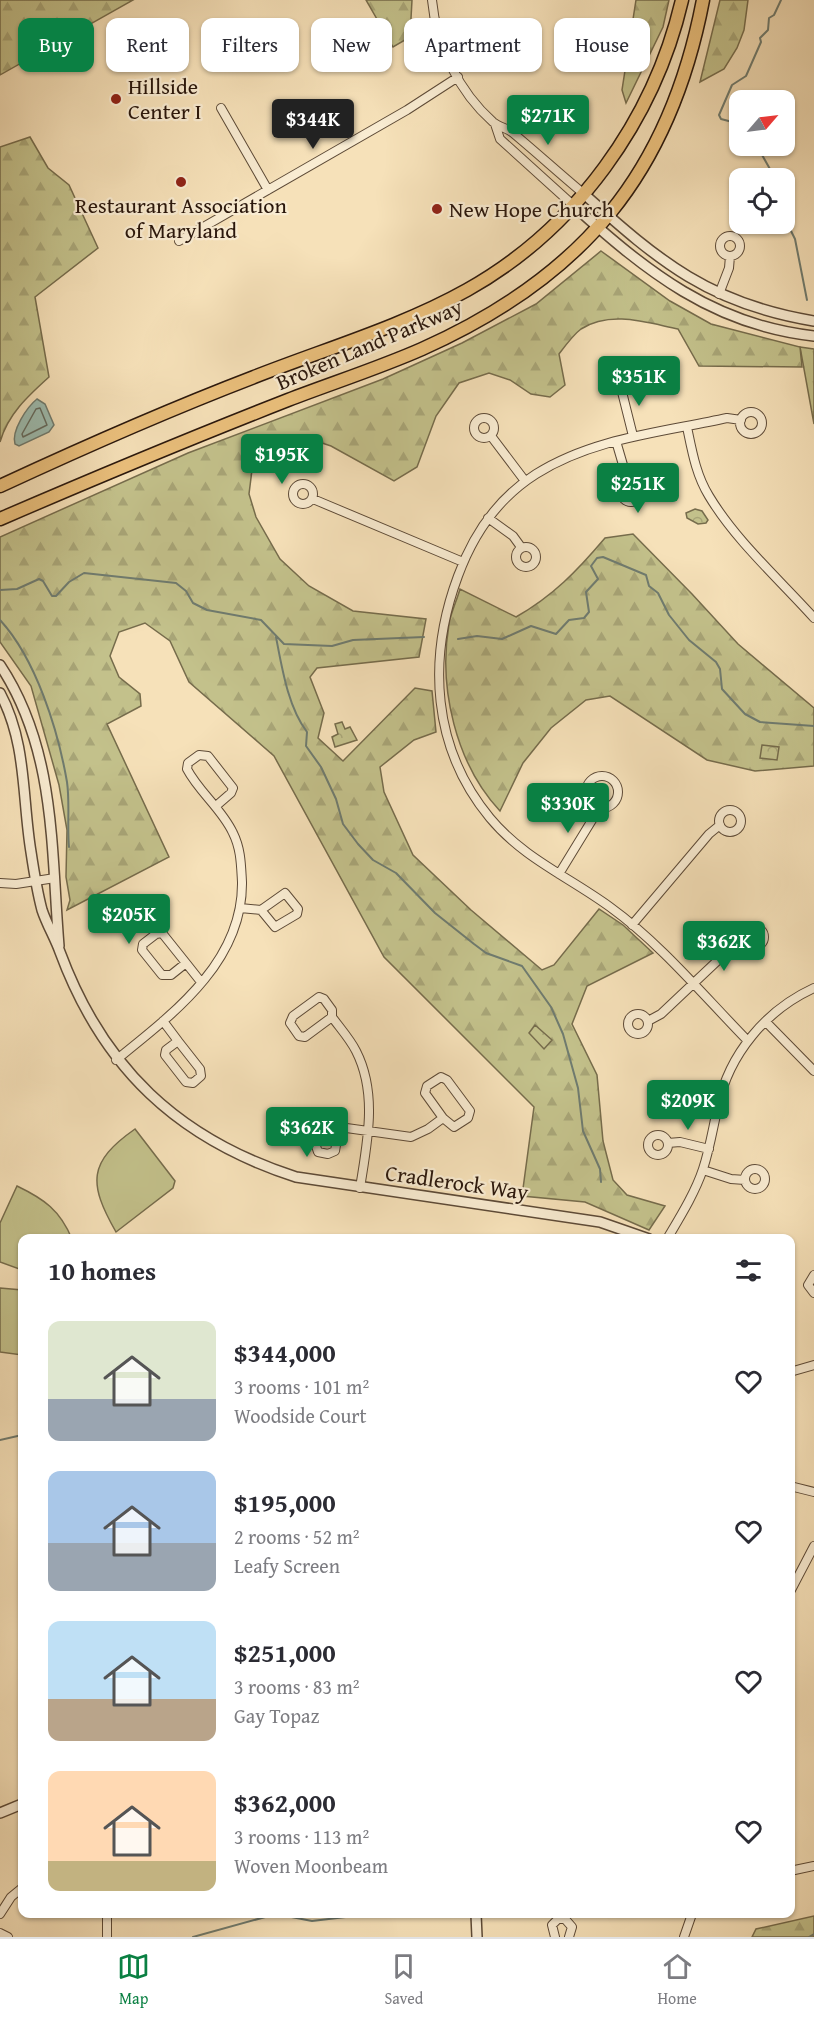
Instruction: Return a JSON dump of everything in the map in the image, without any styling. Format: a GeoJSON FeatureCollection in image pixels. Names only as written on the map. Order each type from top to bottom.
{"type":"FeatureCollection","features":[{"type":"Feature","properties":{"kind":"main road","name":"Broken Land Parkway"},"geometry":{"type":"LineString","coordinates":[[0,486],[134,425],[409,318],[450,299],[507,264],[548,231],[574,206],[622,142],[641,110],[669,48],[682,0]]}},
{"type":"Feature","properties":{"kind":"main road","name":"Broken Land Parkway"},"geometry":{"type":"LineString","coordinates":[[0,519],[195,437],[448,336],[525,293],[568,258],[598,228],[645,165],[673,110],[690,59],[703,0]]}},
{"type":"Feature","properties":{"kind":"street"},"geometry":{"type":"LineString","coordinates":[[432,0],[438,34],[458,77],[495,124],[500,139],[598,228],[654,274],[698,301],[747,321],[814,336]]}},
{"type":"Feature","properties":{"kind":"street"},"geometry":{"type":"LineString","coordinates":[[179,241],[407,110],[458,77]]}},
{"type":"Feature","properties":{"kind":"street"},"geometry":{"type":"LineString","coordinates":[[221,108],[268,190]]}},
{"type":"Feature","properties":{"kind":"street"},"geometry":{"type":"LineString","coordinates":[[495,124],[510,130],[663,262],[718,294],[775,314],[814,321]]}},
{"type":"Feature","properties":{"kind":"street"},"geometry":{"type":"LineString","coordinates":[[718,294],[730,262],[730,256]]}},
{"type":"Feature","properties":{"kind":"street"},"geometry":{"type":"LineString","coordinates":[[620,384],[633,436]]}},
{"type":"Feature","properties":{"kind":"street"},"geometry":{"type":"LineString","coordinates":[[741,420],[728,418],[633,436],[566,459],[525,481],[488,518],[463,562],[447,607],[438,662],[440,703],[449,744],[471,790],[490,818],[527,854],[632,925],[747,1041]]}},
{"type":"Feature","properties":{"kind":"street"},"geometry":{"type":"LineString","coordinates":[[687,427],[693,455],[709,496],[725,519],[814,618]]}},
{"type":"Feature","properties":{"kind":"street"},"geometry":{"type":"LineString","coordinates":[[491,436],[525,481]]}},
{"type":"Feature","properties":{"kind":"street"},"geometry":{"type":"LineString","coordinates":[[616,441],[628,482]]}},
{"type":"Feature","properties":{"kind":"street"},"geometry":{"type":"LineString","coordinates":[[313,499],[463,562]]}},
{"type":"Feature","properties":{"kind":"street"},"geometry":{"type":"LineString","coordinates":[[488,518],[513,536],[521,547]]}},
{"type":"Feature","properties":{"kind":"street"},"geometry":{"type":"LineString","coordinates":[[0,664],[21,700],[38,747],[47,788],[60,951]]}},
{"type":"Feature","properties":{"kind":"street"},"geometry":{"type":"LineString","coordinates":[[0,693],[16,730],[21,753],[36,880],[42,909],[60,951]]}},
{"type":"Feature","properties":{"kind":"street"},"geometry":{"type":"LineString","coordinates":[[116,1060],[163,1021],[201,982],[227,948],[237,926],[240,909],[239,850],[233,833],[216,806],[187,769],[188,763],[199,754],[208,756],[233,788],[231,793],[216,806]]}},
{"type":"Feature","properties":{"kind":"street"},"geometry":{"type":"LineString","coordinates":[[598,775],[613,782],[619,792],[614,804],[607,809],[600,807],[587,797],[584,790],[589,780],[598,775]]}},
{"type":"Feature","properties":{"kind":"street"},"geometry":{"type":"LineString","coordinates":[[559,874],[600,807]]}},
{"type":"Feature","properties":{"kind":"street"},"geometry":{"type":"LineString","coordinates":[[632,925],[708,834],[720,825]]}},
{"type":"Feature","properties":{"kind":"street"},"geometry":{"type":"LineString","coordinates":[[0,883],[55,878]]}},
{"type":"Feature","properties":{"kind":"street"},"geometry":{"type":"LineString","coordinates":[[240,909],[261,910],[285,893],[293,900],[298,911],[275,927],[261,910]]}},
{"type":"Feature","properties":{"kind":"street"},"geometry":{"type":"LineString","coordinates":[[186,963],[171,975],[162,975],[142,950],[143,944],[156,934],[162,933],[186,963],[201,982]]}},
{"type":"Feature","properties":{"kind":"street"},"geometry":{"type":"LineString","coordinates":[[648,1021],[661,1014],[732,947],[744,941]]}},
{"type":"Feature","properties":{"kind":"street","name":"Cradlerock Way"},"geometry":{"type":"LineString","coordinates":[[60,951],[66,973],[84,1010],[116,1060],[159,1102],[221,1146],[253,1162],[296,1178],[600,1222],[634,1234]]}},
{"type":"Feature","properties":{"kind":"street"},"geometry":{"type":"LineString","coordinates":[[670,1234],[703,1170],[723,1088],[747,1041],[783,1006],[814,988]]}},
{"type":"Feature","properties":{"kind":"street"},"geometry":{"type":"LineString","coordinates":[[332,1017],[305,1037],[299,1036],[290,1023],[293,1016],[319,997],[324,999],[332,1010],[332,1017],[356,1050],[364,1071],[369,1097],[368,1132],[360,1188]]}},
{"type":"Feature","properties":{"kind":"street"},"geometry":{"type":"LineString","coordinates":[[163,1021],[178,1041],[202,1073],[193,1083],[186,1082],[165,1055],[166,1050],[178,1041]]}},
{"type":"Feature","properties":{"kind":"street"},"geometry":{"type":"LineString","coordinates":[[766,1022],[814,1071]]}},
{"type":"Feature","properties":{"kind":"street"},"geometry":{"type":"LineString","coordinates":[[441,1077],[447,1080],[470,1111],[468,1118],[454,1127],[443,1118],[427,1097],[425,1090],[441,1077]]}},
{"type":"Feature","properties":{"kind":"street"},"geometry":{"type":"LineString","coordinates":[[339,1127],[411,1137],[428,1129],[443,1118]]}},
{"type":"Feature","properties":{"kind":"street"},"geometry":{"type":"LineString","coordinates":[[668,1143],[680,1142],[709,1149]]}},
{"type":"Feature","properties":{"kind":"street"},"geometry":{"type":"LineString","coordinates":[[703,1170],[731,1179],[746,1180]]}},
{"type":"Feature","properties":{"kind":"street"},"geometry":{"type":"LineString","coordinates":[[814,1275],[808,1285],[814,1293]]}},
{"type":"Feature","properties":{"kind":"street"},"geometry":{"type":"LineString","coordinates":[[795,1371],[814,1365]]}},
{"type":"Feature","properties":{"kind":"street"},"geometry":{"type":"LineString","coordinates":[[795,1487],[814,1492]]}},
{"type":"Feature","properties":{"kind":"street"},"geometry":{"type":"LineString","coordinates":[[795,1582],[814,1546]]}},
{"type":"Feature","properties":{"kind":"street"},"geometry":{"type":"LineString","coordinates":[[0,1813],[18,1806]]}},
{"type":"Feature","properties":{"kind":"street"},"geometry":{"type":"LineString","coordinates":[[795,1870],[814,1866]]}},
{"type":"Feature","properties":{"kind":"street"},"geometry":{"type":"LineString","coordinates":[[0,1914],[11,1897],[18,1891]]}},
{"type":"Feature","properties":{"kind":"street"},"geometry":{"type":"LineString","coordinates":[[107,1918],[107,1937]]}},
{"type":"Feature","properties":{"kind":"street"},"geometry":{"type":"LineString","coordinates":[[476,1918],[477,1937]]}},
{"type":"Feature","properties":{"kind":"street"},"geometry":{"type":"LineString","coordinates":[[555,1937],[552,1925],[561,1918]]}},
{"type":"Feature","properties":{"kind":"street"},"geometry":{"type":"LineString","coordinates":[[567,1918],[572,1927],[568,1937]]}},
{"type":"Feature","properties":{"kind":"street"},"geometry":{"type":"LineString","coordinates":[[684,1937],[691,1918]]}},
{"type":"Feature","properties":{"kind":"street"},"geometry":{"type":"LineString","coordinates":[[0,1933],[8,1937]]}},
{"type":"Feature","properties":{"kind":"green space"},"geometry":{"type":"Polygon","coordinates":[[[0,0],[133,0],[94,22],[94,18],[18,18],[18,65],[0,75],[0,0]]]}},
{"type":"Feature","properties":{"kind":"green space"},"geometry":{"type":"Polygon","coordinates":[[[366,0],[412,0],[411,18],[404,18],[404,41],[393,47],[392,18],[376,18],[366,0]]]}},
{"type":"Feature","properties":{"kind":"green space"},"geometry":{"type":"Polygon","coordinates":[[[636,0],[669,0],[663,27],[650,54],[650,18],[633,18],[636,0]]]}},
{"type":"Feature","properties":{"kind":"green space"},"geometry":{"type":"Polygon","coordinates":[[[720,0],[748,0],[744,30],[737,48],[724,69],[700,82],[720,0]]]}},
{"type":"Feature","properties":{"kind":"green space"},"geometry":{"type":"Polygon","coordinates":[[[625,72],[641,72],[626,103],[622,90],[625,72]]]}},
{"type":"Feature","properties":{"kind":"green space"},"geometry":{"type":"Polygon","coordinates":[[[30,137],[48,168],[69,185],[98,248],[35,297],[49,377],[13,414],[0,442],[0,147],[30,137]]]}},
{"type":"Feature","properties":{"kind":"green space"},"geometry":{"type":"Polygon","coordinates":[[[601,251],[670,301],[711,324],[800,347],[802,367],[699,366],[678,329],[642,321],[605,320],[581,329],[559,354],[565,385],[550,397],[531,394],[510,380],[489,373],[459,383],[436,416],[417,467],[394,481],[331,446],[307,438],[275,446],[252,470],[249,494],[256,517],[280,559],[309,586],[353,611],[426,619],[419,657],[317,668],[310,677],[324,713],[318,738],[343,761],[415,688],[432,691],[436,732],[414,740],[380,767],[384,792],[413,855],[471,910],[542,970],[554,965],[599,909],[623,925],[653,953],[587,986],[572,1024],[597,1075],[603,1141],[613,1180],[627,1195],[665,1206],[649,1230],[585,1202],[522,1196],[534,1107],[384,957],[274,756],[189,682],[170,641],[145,623],[119,632],[110,656],[119,677],[140,694],[141,706],[107,724],[169,857],[67,910],[70,900],[66,877],[67,830],[59,785],[31,686],[0,642],[0,537],[188,453],[383,379],[462,343],[536,304],[601,251]]]}},
{"type":"Feature","properties":{"kind":"green space"},"geometry":{"type":"Polygon","coordinates":[[[800,347],[814,349],[814,424],[800,347]]]}},
{"type":"Feature","properties":{"kind":"green space"},"geometry":{"type":"Polygon","coordinates":[[[695,509],[702,511],[708,520],[706,523],[698,524],[687,518],[686,513],[695,509]]]}},
{"type":"Feature","properties":{"kind":"green space"},"geometry":{"type":"Polygon","coordinates":[[[633,534],[738,644],[814,708],[814,766],[755,771],[707,760],[610,696],[586,700],[551,728],[523,763],[500,811],[472,771],[454,724],[449,699],[446,648],[450,620],[460,589],[516,617],[564,582],[605,538],[633,534]]]}},
{"type":"Feature","properties":{"kind":"green space"},"geometry":{"type":"Polygon","coordinates":[[[342,722],[345,729],[350,727],[357,740],[335,747],[332,737],[338,734],[335,724],[342,722]]]}},
{"type":"Feature","properties":{"kind":"green space"},"geometry":{"type":"Polygon","coordinates":[[[762,745],[779,747],[777,760],[760,758],[762,745]]]}},
{"type":"Feature","properties":{"kind":"green space"},"geometry":{"type":"Polygon","coordinates":[[[535,1025],[552,1040],[544,1049],[529,1033],[535,1025]]]}},
{"type":"Feature","properties":{"kind":"green space"},"geometry":{"type":"Polygon","coordinates":[[[135,1129],[175,1181],[173,1188],[116,1232],[101,1200],[97,1187],[97,1175],[108,1152],[135,1129]]]}},
{"type":"Feature","properties":{"kind":"green space"},"geometry":{"type":"Polygon","coordinates":[[[17,1186],[50,1206],[62,1220],[70,1234],[18,1234],[18,1269],[0,1262],[0,1223],[17,1186]]]}},
{"type":"Feature","properties":{"kind":"green space"},"geometry":{"type":"Polygon","coordinates":[[[0,1288],[18,1290],[18,1354],[0,1352],[0,1288]]]}},
{"type":"Feature","properties":{"kind":"green space"},"geometry":{"type":"Polygon","coordinates":[[[814,1916],[814,1937],[752,1937],[756,1929],[814,1916]]]}},
{"type":"Feature","properties":{"kind":"water"},"geometry":{"type":"Polygon","coordinates":[[[37,399],[45,404],[54,425],[49,432],[19,446],[15,444],[15,433],[25,413],[37,399]]]}},
{"type":"Feature","properties":{"kind":"waterway"},"geometry":{"type":"LineString","coordinates":[[730,90],[732,85],[746,76],[761,42],[760,38],[768,30],[769,18],[774,15],[781,0]]}},
{"type":"Feature","properties":{"kind":"waterway"},"geometry":{"type":"LineString","coordinates":[[729,92],[719,115],[721,119],[729,121]]}},
{"type":"Feature","properties":{"kind":"waterway"},"geometry":{"type":"LineString","coordinates":[[763,156],[769,168]]}},
{"type":"Feature","properties":{"kind":"waterway"},"geometry":{"type":"LineString","coordinates":[[792,234],[807,300]]}},
{"type":"Feature","properties":{"kind":"waterway"},"geometry":{"type":"LineString","coordinates":[[458,639],[477,636],[502,639],[531,626],[556,634],[569,620],[584,618],[589,612],[586,592],[598,579],[591,566],[597,558],[603,557],[646,575],[649,586],[658,593],[669,615],[689,640],[716,662],[720,669],[722,689],[745,714],[760,722],[814,726]]}},
{"type":"Feature","properties":{"kind":"waterway"},"geometry":{"type":"LineString","coordinates":[[0,590],[17,589],[39,579],[43,581],[52,596],[56,596],[69,582],[84,573],[176,583],[186,591],[193,603],[207,610],[261,620],[284,644],[332,646],[353,640],[424,637]]}},
{"type":"Feature","properties":{"kind":"waterway"},"geometry":{"type":"LineString","coordinates":[[0,620],[13,636],[35,675],[58,740],[67,782],[69,847]]}},
{"type":"Feature","properties":{"kind":"waterway"},"geometry":{"type":"LineString","coordinates":[[276,637],[290,699],[307,732],[306,746],[321,767],[336,799],[343,824],[373,860],[396,873],[435,913],[474,944],[486,953],[522,966],[551,1007],[563,1034],[578,1088],[583,1131],[600,1169],[601,1182]]}},
{"type":"Feature","properties":{"kind":"waterway"},"geometry":{"type":"LineString","coordinates":[[0,1440],[18,1436]]}},
{"type":"Feature","properties":{"kind":"waterway"},"geometry":{"type":"LineString","coordinates":[[193,1937],[262,1918]]}},
{"type":"Feature","properties":{"kind":"waterway"},"geometry":{"type":"LineString","coordinates":[[297,1918],[312,1921],[337,1918]]}},
{"type":"Feature","properties":{"kind":"waterway"},"geometry":{"type":"LineString","coordinates":[[809,1937],[814,1934]]}},
{"type":"Feature","properties":{"kind":"place","name":"Hillside Center I"},"geometry":{"type":"Point","coordinates":[116,99]}},
{"type":"Feature","properties":{"kind":"place","name":"Restaurant Association of Maryland"},"geometry":{"type":"Point","coordinates":[181,182]}},
{"type":"Feature","properties":{"kind":"place","name":"New Hope Church"},"geometry":{"type":"Point","coordinates":[437,209]}}]}
